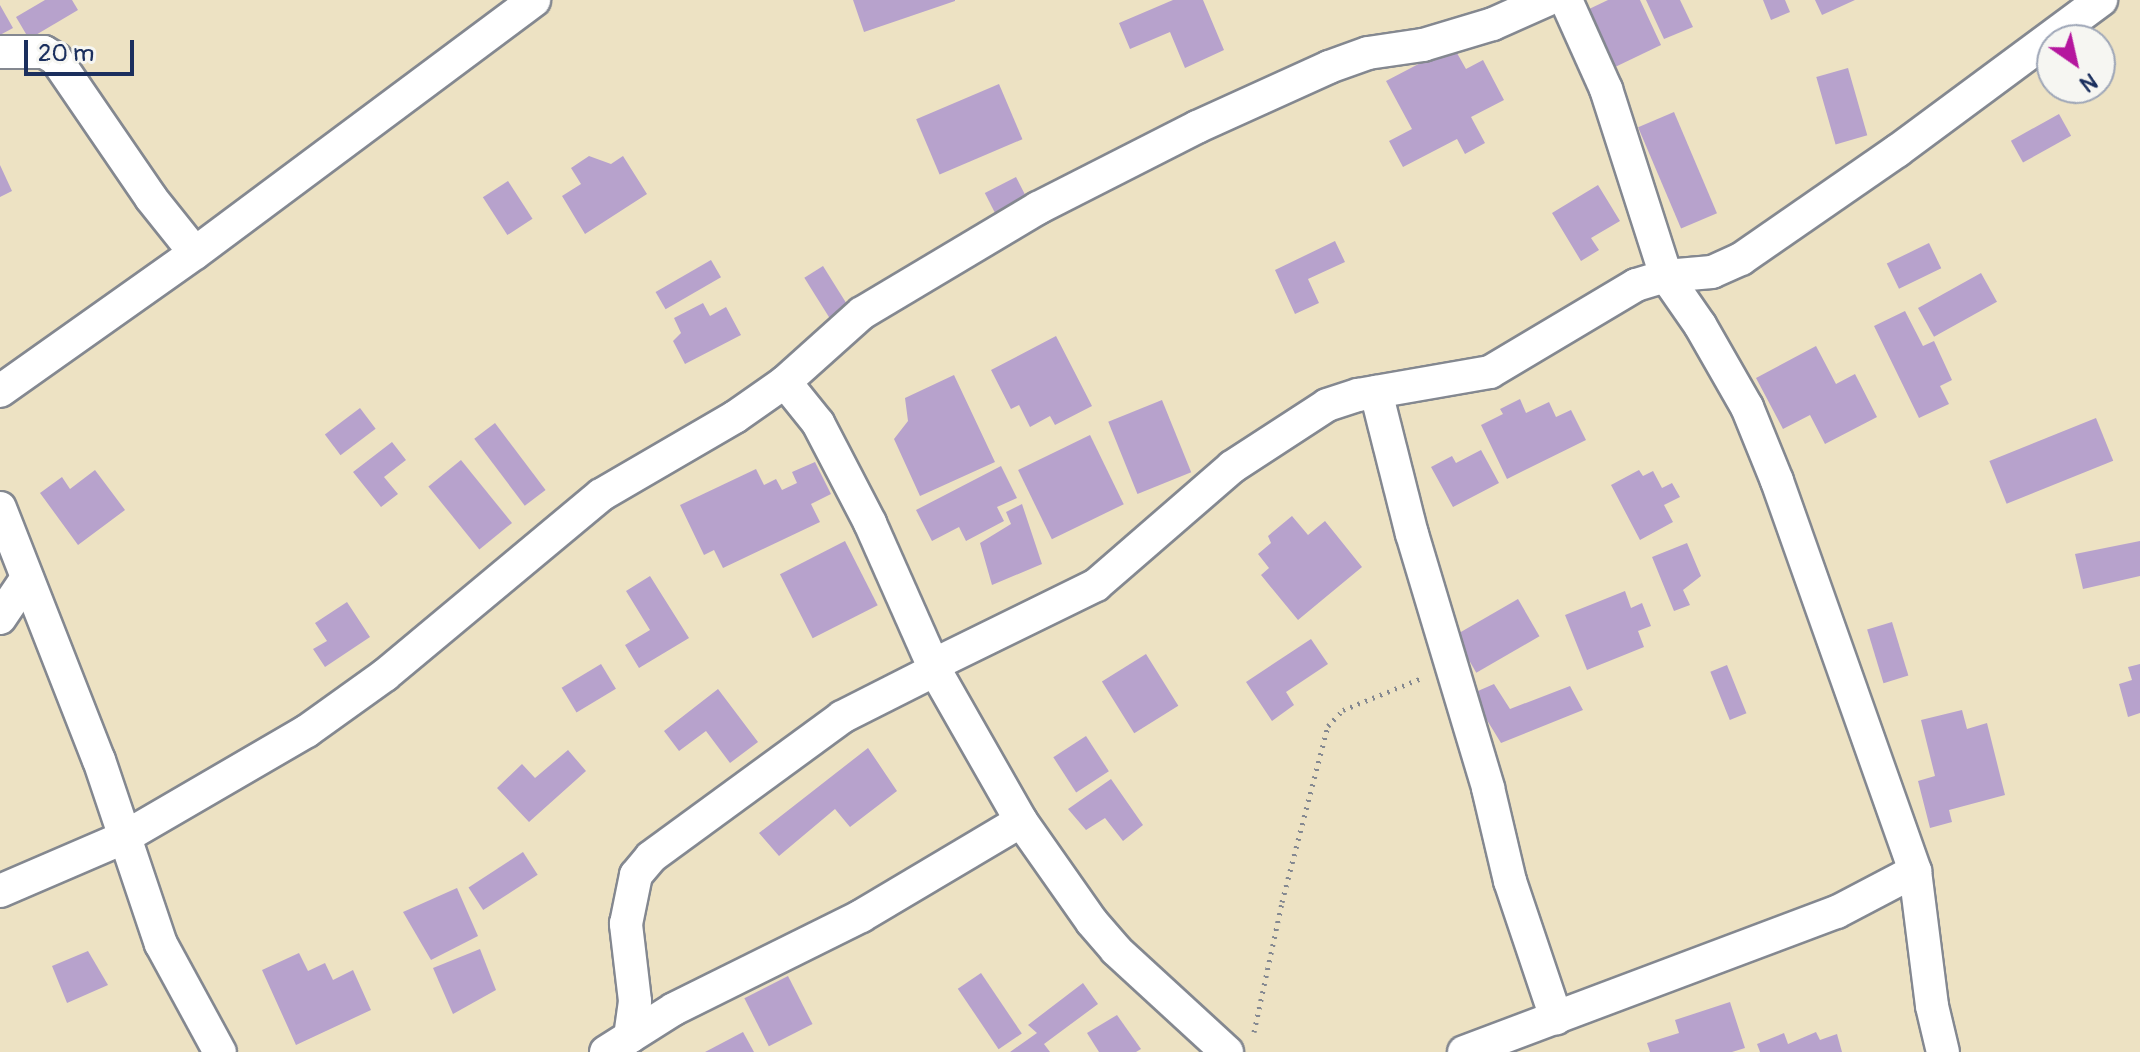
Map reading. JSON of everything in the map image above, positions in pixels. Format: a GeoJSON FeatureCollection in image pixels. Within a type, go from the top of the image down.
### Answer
{"type":"FeatureCollection","features":[{"type":"Feature","properties":{"kind":"street"},"geometry":{"type":"LineString","coordinates":[[0,391],[195,253],[534,0]]}},
{"type":"Feature","properties":{"kind":"street"},"geometry":{"type":"LineString","coordinates":[[0,891],[123,838],[307,731],[385,675],[601,495],[735,417],[785,382],[862,313],[1038,208],[1197,127],[1329,67],[1368,53],[1423,45],[1493,24],[1547,0]]}},
{"type":"Feature","properties":{"kind":"street"},"geometry":{"type":"LineString","coordinates":[[1566,0],[1606,89],[1666,276],[1700,325],[1747,407],[1777,481],[1915,871],[1932,1006],[1943,1052]]}},
{"type":"Feature","properties":{"kind":"street"},"geometry":{"type":"LineString","coordinates":[[618,1044],[635,1001],[626,924],[636,875],[651,857],[842,717],[1096,585],[1232,467],[1327,405],[1376,392],[1490,372],[1636,285],[1666,276],[1712,272],[1741,259],[1897,151],[2101,0]]}},
{"type":"Feature","properties":{"kind":"street"},"geometry":{"type":"LineString","coordinates":[[0,52],[44,52],[56,59],[151,198],[195,253]]}},
{"type":"Feature","properties":{"kind":"street"},"geometry":{"type":"LineString","coordinates":[[785,382],[818,423],[870,523],[934,668],[1021,821],[1108,941],[1240,1046]]}},
{"type":"Feature","properties":{"kind":"street"},"geometry":{"type":"LineString","coordinates":[[1376,392],[1451,667],[1488,788],[1510,881],[1556,1018]]}},
{"type":"Feature","properties":{"kind":"street"},"geometry":{"type":"LineString","coordinates":[[0,508],[99,760],[161,944],[220,1052]]}},
{"type":"Feature","properties":{"kind":"street"},"geometry":{"type":"LineString","coordinates":[[0,618],[27,578]]}},
{"type":"Feature","properties":{"kind":"street"},"geometry":{"type":"LineString","coordinates":[[618,1044],[687,1002],[861,916],[1021,821]]}},
{"type":"Feature","properties":{"kind":"street"},"geometry":{"type":"LineString","coordinates":[[1464,1052],[1837,912],[1915,871]]}},
{"type":"Feature","properties":{"kind":"street"},"geometry":{"type":"LineString","coordinates":[[0,879],[35,876]]}},
{"type":"Feature","properties":{"kind":"path"},"geometry":{"type":"LineString","coordinates":[[1240,1046],[1328,726],[1334,717],[1364,699],[1451,667]]}},
{"type":"Feature","properties":{"kind":"building"},"geometry":{"type":"Polygon","coordinates":[[[45,0],[72,0],[78,10],[29,39],[16,17],[45,0]]]}},
{"type":"Feature","properties":{"kind":"building"},"geometry":{"type":"Polygon","coordinates":[[[853,0],[955,0],[955,1],[864,32],[853,0]]]}},
{"type":"Feature","properties":{"kind":"building"},"geometry":{"type":"Polygon","coordinates":[[[1173,0],[1203,0],[1224,50],[1185,68],[1170,32],[1130,49],[1119,23],[1173,0]]]}},
{"type":"Feature","properties":{"kind":"building"},"geometry":{"type":"Polygon","coordinates":[[[1608,0],[1640,0],[1661,45],[1613,68],[1587,10],[1608,0]]]}},
{"type":"Feature","properties":{"kind":"building"},"geometry":{"type":"Polygon","coordinates":[[[1646,0],[1680,0],[1693,27],[1664,39],[1646,0]]]}},
{"type":"Feature","properties":{"kind":"building"},"geometry":{"type":"Polygon","coordinates":[[[1763,0],[1785,0],[1790,12],[1771,20],[1763,0]]]}},
{"type":"Feature","properties":{"kind":"building"},"geometry":{"type":"Polygon","coordinates":[[[1815,0],[1855,0],[1822,15],[1815,0]]]}},
{"type":"Feature","properties":{"kind":"building"},"geometry":{"type":"Polygon","coordinates":[[[0,5],[13,28],[0,35],[0,5]]]}},
{"type":"Feature","properties":{"kind":"building"},"geometry":{"type":"Polygon","coordinates":[[[1453,46],[1466,69],[1483,60],[1504,100],[1471,117],[1485,143],[1465,154],[1457,139],[1403,167],[1389,141],[1412,129],[1386,81],[1453,46]]]}},
{"type":"Feature","properties":{"kind":"building"},"geometry":{"type":"Polygon","coordinates":[[[1848,68],[1867,135],[1836,144],[1816,77],[1848,68]]]}},
{"type":"Feature","properties":{"kind":"building"},"geometry":{"type":"Polygon","coordinates":[[[999,84],[1022,139],[940,174],[916,119],[999,84]]]}},
{"type":"Feature","properties":{"kind":"building"},"geometry":{"type":"Polygon","coordinates":[[[1674,112],[1717,213],[1681,228],[1638,127],[1674,112]]]}},
{"type":"Feature","properties":{"kind":"building"},"geometry":{"type":"Polygon","coordinates":[[[2059,114],[2071,136],[2023,163],[2011,141],[2059,114]]]}},
{"type":"Feature","properties":{"kind":"building"},"geometry":{"type":"Polygon","coordinates":[[[589,156],[611,164],[623,156],[647,194],[585,234],[562,196],[581,184],[571,168],[589,156]]]}},
{"type":"Feature","properties":{"kind":"building"},"geometry":{"type":"Polygon","coordinates":[[[0,165],[12,191],[0,197],[0,165]]]}},
{"type":"Feature","properties":{"kind":"building"},"geometry":{"type":"Polygon","coordinates":[[[1016,177],[1029,203],[998,219],[985,193],[1016,177]]]}},
{"type":"Feature","properties":{"kind":"building"},"geometry":{"type":"Polygon","coordinates":[[[508,181],[533,219],[507,235],[483,197],[508,181]]]}},
{"type":"Feature","properties":{"kind":"building"},"geometry":{"type":"Polygon","coordinates":[[[1598,185],[1620,221],[1591,238],[1599,250],[1581,261],[1552,213],[1598,185]]]}},
{"type":"Feature","properties":{"kind":"building"},"geometry":{"type":"Polygon","coordinates":[[[1335,241],[1345,262],[1308,279],[1319,303],[1295,314],[1275,270],[1335,241]]]}},
{"type":"Feature","properties":{"kind":"building"},"geometry":{"type":"Polygon","coordinates":[[[1929,243],[1941,268],[1899,289],[1887,264],[1929,243]]]}},
{"type":"Feature","properties":{"kind":"building"},"geometry":{"type":"Polygon","coordinates":[[[711,260],[721,277],[666,309],[656,292],[711,260]]]}},
{"type":"Feature","properties":{"kind":"building"},"geometry":{"type":"Polygon","coordinates":[[[823,266],[848,306],[829,318],[804,278],[823,266]]]}},
{"type":"Feature","properties":{"kind":"building"},"geometry":{"type":"Polygon","coordinates":[[[1981,273],[1997,302],[1934,337],[1918,308],[1981,273]]]}},
{"type":"Feature","properties":{"kind":"building"},"geometry":{"type":"Polygon","coordinates":[[[703,303],[710,316],[726,307],[741,335],[685,364],[673,341],[681,333],[674,318],[703,303]]]}},
{"type":"Feature","properties":{"kind":"building"},"geometry":{"type":"Polygon","coordinates":[[[1905,311],[1923,346],[1934,341],[1952,380],[1940,386],[1949,404],[1919,418],[1874,326],[1905,311]]]}},
{"type":"Feature","properties":{"kind":"building"},"geometry":{"type":"Polygon","coordinates":[[[1056,336],[1092,406],[1055,425],[1050,416],[1030,427],[1019,405],[1011,409],[991,370],[1056,336]]]}},
{"type":"Feature","properties":{"kind":"building"},"geometry":{"type":"Polygon","coordinates":[[[1816,346],[1836,384],[1855,374],[1877,417],[1825,444],[1810,415],[1783,429],[1756,378],[1816,346]]]}},
{"type":"Feature","properties":{"kind":"building"},"geometry":{"type":"Polygon","coordinates":[[[954,375],[995,462],[920,496],[894,439],[908,421],[905,398],[954,375]]]}},
{"type":"Feature","properties":{"kind":"building"},"geometry":{"type":"Polygon","coordinates":[[[1520,399],[1526,413],[1549,402],[1556,417],[1571,410],[1586,440],[1507,479],[1481,425],[1503,414],[1500,409],[1520,399]]]}},
{"type":"Feature","properties":{"kind":"building"},"geometry":{"type":"Polygon","coordinates":[[[1162,400],[1191,472],[1137,494],[1108,422],[1162,400]]]}},
{"type":"Feature","properties":{"kind":"building"},"geometry":{"type":"Polygon","coordinates":[[[360,408],[376,429],[341,455],[325,434],[360,408]]]}},
{"type":"Feature","properties":{"kind":"building"},"geometry":{"type":"Polygon","coordinates":[[[2096,418],[2113,461],[2007,504],[1989,461],[2096,418]]]}},
{"type":"Feature","properties":{"kind":"building"},"geometry":{"type":"Polygon","coordinates":[[[495,423],[546,490],[525,506],[474,439],[495,423]]]}},
{"type":"Feature","properties":{"kind":"building"},"geometry":{"type":"Polygon","coordinates":[[[1090,435],[1124,504],[1052,539],[1018,470],[1090,435]]]}},
{"type":"Feature","properties":{"kind":"building"},"geometry":{"type":"Polygon","coordinates":[[[392,442],[406,460],[384,477],[398,494],[381,507],[353,472],[392,442]]]}},
{"type":"Feature","properties":{"kind":"building"},"geometry":{"type":"Polygon","coordinates":[[[1481,450],[1499,483],[1453,507],[1431,467],[1452,456],[1456,463],[1481,450]]]}},
{"type":"Feature","properties":{"kind":"building"},"geometry":{"type":"Polygon","coordinates":[[[461,460],[512,523],[479,549],[428,486],[461,460]]]}},
{"type":"Feature","properties":{"kind":"building"},"geometry":{"type":"Polygon","coordinates":[[[815,462],[831,494],[811,504],[820,522],[723,568],[714,550],[704,555],[680,505],[756,469],[764,485],[776,479],[782,490],[797,483],[792,472],[815,462]]]}},
{"type":"Feature","properties":{"kind":"building"},"geometry":{"type":"Polygon","coordinates":[[[1001,466],[1017,498],[997,507],[1004,521],[966,541],[959,527],[932,541],[916,510],[1001,466]]]}},
{"type":"Feature","properties":{"kind":"building"},"geometry":{"type":"Polygon","coordinates":[[[95,470],[125,510],[78,545],[40,493],[62,477],[70,489],[95,470]]]}},
{"type":"Feature","properties":{"kind":"building"},"geometry":{"type":"Polygon","coordinates":[[[1639,470],[1643,476],[1653,471],[1662,488],[1672,483],[1680,497],[1664,505],[1673,522],[1640,540],[1611,485],[1639,470]]]}},
{"type":"Feature","properties":{"kind":"building"},"geometry":{"type":"Polygon","coordinates":[[[1022,504],[1042,564],[992,585],[980,543],[1011,524],[1006,512],[1022,504]]]}},
{"type":"Feature","properties":{"kind":"building"},"geometry":{"type":"Polygon","coordinates":[[[1292,516],[1308,535],[1325,521],[1362,567],[1298,620],[1261,575],[1269,568],[1258,554],[1271,543],[1268,536],[1292,516]]]}},
{"type":"Feature","properties":{"kind":"building"},"geometry":{"type":"Polygon","coordinates":[[[845,541],[878,605],[813,638],[780,574],[845,541]]]}},
{"type":"Feature","properties":{"kind":"building"},"geometry":{"type":"Polygon","coordinates":[[[2140,541],[2140,576],[2083,589],[2075,554],[2140,541]]]}},
{"type":"Feature","properties":{"kind":"building"},"geometry":{"type":"Polygon","coordinates":[[[1687,543],[1701,576],[1683,590],[1690,605],[1674,611],[1652,557],[1687,543]]]}},
{"type":"Feature","properties":{"kind":"building"},"geometry":{"type":"Polygon","coordinates":[[[650,576],[689,638],[639,668],[625,645],[650,630],[626,591],[650,576]]]}},
{"type":"Feature","properties":{"kind":"building"},"geometry":{"type":"Polygon","coordinates":[[[1625,591],[1631,608],[1642,603],[1651,626],[1638,631],[1644,647],[1587,670],[1565,615],[1625,591]]]}},
{"type":"Feature","properties":{"kind":"building"},"geometry":{"type":"Polygon","coordinates":[[[1518,599],[1540,636],[1476,673],[1455,636],[1518,599]]]}},
{"type":"Feature","properties":{"kind":"building"},"geometry":{"type":"Polygon","coordinates":[[[347,602],[370,637],[325,667],[313,649],[327,641],[315,623],[347,602]]]}},
{"type":"Feature","properties":{"kind":"building"},"geometry":{"type":"Polygon","coordinates":[[[1892,622],[1908,676],[1884,683],[1867,630],[1892,622]]]}},
{"type":"Feature","properties":{"kind":"building"},"geometry":{"type":"Polygon","coordinates":[[[1311,639],[1328,664],[1286,692],[1294,705],[1272,721],[1246,682],[1311,639]]]}},
{"type":"Feature","properties":{"kind":"building"},"geometry":{"type":"Polygon","coordinates":[[[1146,654],[1178,706],[1134,733],[1102,682],[1146,654]]]}},
{"type":"Feature","properties":{"kind":"building"},"geometry":{"type":"Polygon","coordinates":[[[601,664],[616,689],[577,713],[562,688],[601,664]]]}},
{"type":"Feature","properties":{"kind":"building"},"geometry":{"type":"Polygon","coordinates":[[[2140,664],[2140,713],[2128,717],[2119,684],[2132,680],[2128,667],[2140,664]]]}},
{"type":"Feature","properties":{"kind":"building"},"geometry":{"type":"Polygon","coordinates":[[[1727,665],[1746,713],[1730,720],[1710,672],[1727,665]]]}},
{"type":"Feature","properties":{"kind":"building"},"geometry":{"type":"Polygon","coordinates":[[[1494,684],[1510,709],[1570,686],[1583,710],[1501,743],[1471,694],[1494,684]]]}},
{"type":"Feature","properties":{"kind":"building"},"geometry":{"type":"Polygon","coordinates":[[[718,689],[758,742],[730,763],[706,731],[679,751],[664,731],[718,689]]]}},
{"type":"Feature","properties":{"kind":"building"},"geometry":{"type":"Polygon","coordinates":[[[1962,710],[1967,729],[1987,723],[2005,795],[1949,810],[1952,822],[1930,828],[1918,781],[1935,776],[1921,720],[1962,710]]]}},
{"type":"Feature","properties":{"kind":"building"},"geometry":{"type":"Polygon","coordinates":[[[1086,736],[1109,771],[1076,792],[1053,757],[1086,736]]]}},
{"type":"Feature","properties":{"kind":"building"},"geometry":{"type":"Polygon","coordinates":[[[868,748],[897,791],[850,827],[835,809],[779,856],[759,833],[868,748]]]}},
{"type":"Feature","properties":{"kind":"building"},"geometry":{"type":"Polygon","coordinates":[[[568,750],[586,771],[529,822],[497,788],[522,764],[535,778],[568,750]]]}},
{"type":"Feature","properties":{"kind":"building"},"geometry":{"type":"Polygon","coordinates":[[[1111,779],[1143,825],[1123,841],[1105,818],[1086,830],[1068,809],[1111,779]]]}},
{"type":"Feature","properties":{"kind":"building"},"geometry":{"type":"Polygon","coordinates":[[[523,852],[538,875],[483,910],[468,887],[523,852]]]}},
{"type":"Feature","properties":{"kind":"building"},"geometry":{"type":"Polygon","coordinates":[[[457,888],[478,936],[431,960],[403,912],[457,888]]]}},
{"type":"Feature","properties":{"kind":"building"},"geometry":{"type":"Polygon","coordinates":[[[480,949],[496,990],[453,1014],[433,968],[480,949]]]}},
{"type":"Feature","properties":{"kind":"building"},"geometry":{"type":"Polygon","coordinates":[[[88,951],[108,985],[67,1003],[52,966],[88,951]]]}},
{"type":"Feature","properties":{"kind":"building"},"geometry":{"type":"Polygon","coordinates":[[[299,953],[308,971],[325,963],[333,980],[353,970],[371,1010],[296,1045],[262,970],[299,953]]]}},
{"type":"Feature","properties":{"kind":"building"},"geometry":{"type":"Polygon","coordinates":[[[981,973],[1022,1034],[999,1049],[958,989],[981,973]]]}},
{"type":"Feature","properties":{"kind":"building"},"geometry":{"type":"Polygon","coordinates":[[[788,976],[813,1024],[769,1046],[744,998],[788,976]]]}},
{"type":"Feature","properties":{"kind":"building"},"geometry":{"type":"Polygon","coordinates":[[[1083,983],[1098,1004],[1044,1044],[1050,1052],[1010,1052],[1037,1033],[1028,1025],[1083,983]]]}},
{"type":"Feature","properties":{"kind":"building"},"geometry":{"type":"Polygon","coordinates":[[[1730,1002],[1745,1048],[1732,1052],[1650,1052],[1647,1043],[1679,1033],[1675,1020],[1730,1002]]]}},
{"type":"Feature","properties":{"kind":"building"},"geometry":{"type":"Polygon","coordinates":[[[1117,1015],[1141,1049],[1136,1052],[1099,1052],[1087,1033],[1117,1015]]]}},
{"type":"Feature","properties":{"kind":"building"},"geometry":{"type":"Polygon","coordinates":[[[743,1032],[754,1052],[705,1052],[743,1032]]]}},
{"type":"Feature","properties":{"kind":"building"},"geometry":{"type":"Polygon","coordinates":[[[1816,1032],[1820,1040],[1837,1034],[1842,1052],[1760,1052],[1757,1044],[1784,1033],[1788,1044],[1816,1032]]]}}]}
